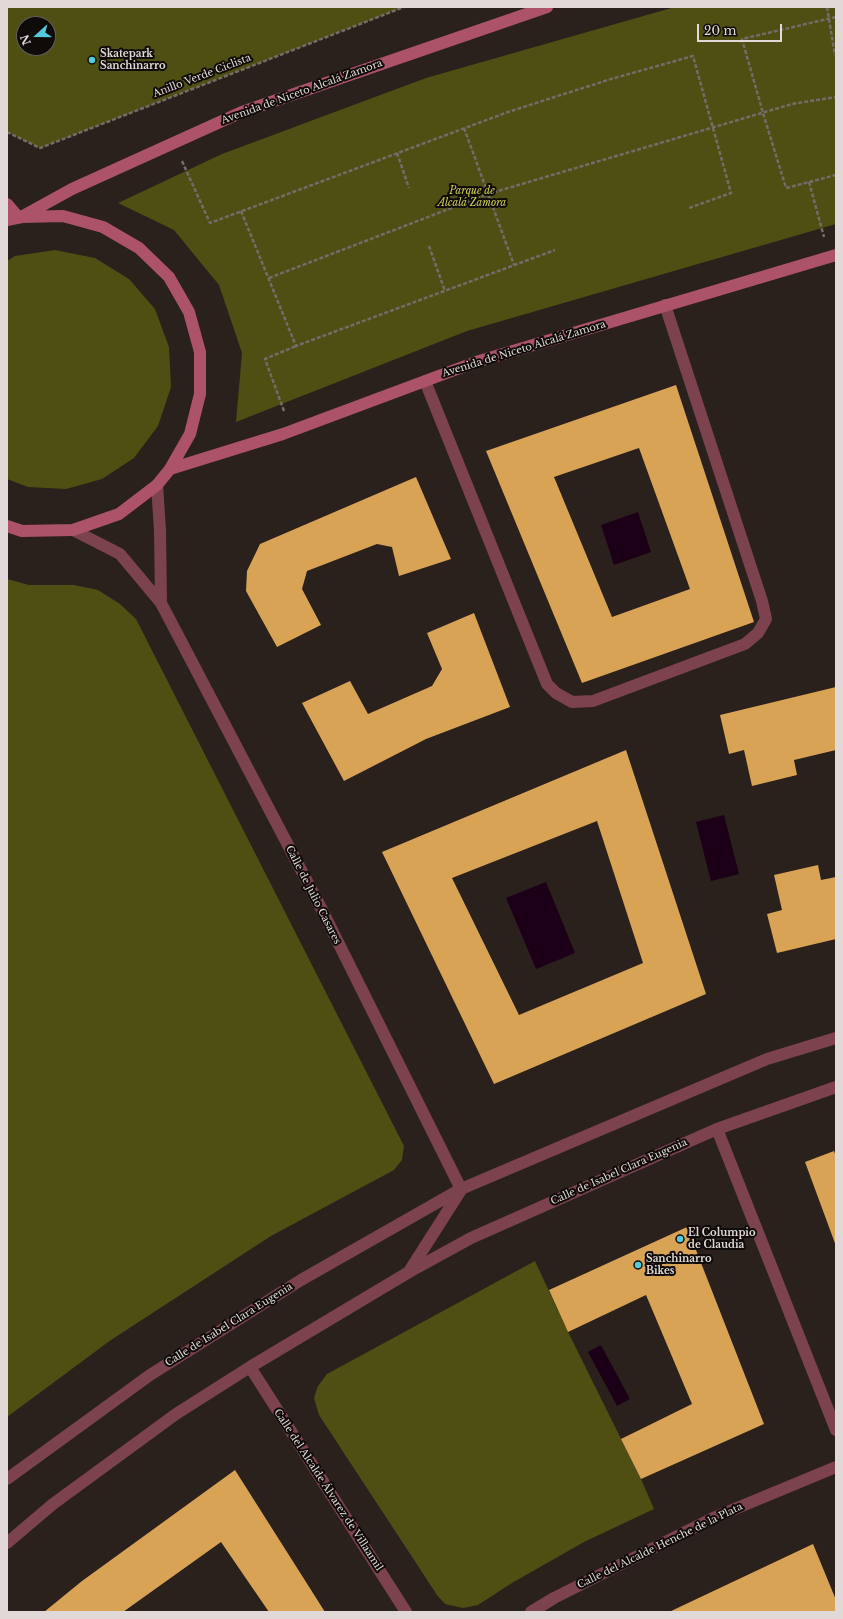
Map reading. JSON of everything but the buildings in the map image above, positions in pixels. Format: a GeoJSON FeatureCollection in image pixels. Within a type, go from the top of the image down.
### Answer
{"type":"FeatureCollection","features":[{"type":"Feature","properties":{"kind":"street","name":"Avenida de Niceto Alcalá Zamora"},"geometry":{"type":"LineString","coordinates":[[16,218],[72,189],[242,112],[547,7]]}},
{"type":"Feature","properties":{"kind":"street"},"geometry":{"type":"LineString","coordinates":[[7,204],[16,218],[63,216],[104,227],[139,248],[169,277],[190,312],[200,352],[200,394],[190,434],[170,469],[157,485],[119,514],[73,530],[22,531],[7,526]]}},
{"type":"Feature","properties":{"kind":"street","name":"Avenida de Niceto Alcalá Zamora"},"geometry":{"type":"LineString","coordinates":[[170,469],[291,431],[476,362],[833,256]]}},
{"type":"Feature","properties":{"kind":"street"},"geometry":{"type":"LineString","coordinates":[[425,381],[547,684],[556,693],[572,702],[593,701],[745,644],[758,633],[766,619],[760,594],[665,306]]}},
{"type":"Feature","properties":{"kind":"street","name":"Calle de Julio Casares"},"geometry":{"type":"LineString","coordinates":[[157,485],[160,530],[161,603]]}},
{"type":"Feature","properties":{"kind":"street","name":"Calle de Julio Casares"},"geometry":{"type":"LineString","coordinates":[[73,530],[120,554],[161,603],[321,908],[461,1189]]}},
{"type":"Feature","properties":{"kind":"street","name":"Calle de Isabel Clara Eugenia"},"geometry":{"type":"LineString","coordinates":[[7,1480],[150,1374],[302,1280],[461,1189],[767,1059],[836,1038]]}},
{"type":"Feature","properties":{"kind":"street","name":"Calle de Isabel Clara Eugenia"},"geometry":{"type":"LineString","coordinates":[[7,1543],[53,1504],[176,1414],[250,1367],[409,1272],[471,1238],[717,1129],[836,1088]]}},
{"type":"Feature","properties":{"kind":"street"},"geometry":{"type":"LineString","coordinates":[[717,1129],[836,1430]]}},
{"type":"Feature","properties":{"kind":"street","name":"Calle de Isabel Clara Eugenia"},"geometry":{"type":"LineString","coordinates":[[409,1272],[461,1189]]}},
{"type":"Feature","properties":{"kind":"street","name":"Calle del Alcalde Álvarez de Villaamil"},"geometry":{"type":"LineString","coordinates":[[250,1367],[406,1612]]}},
{"type":"Feature","properties":{"kind":"street","name":"Calle del Alcalde Henche de la Plata"},"geometry":{"type":"LineString","coordinates":[[531,1612],[554,1598],[713,1518],[836,1467]]}},
{"type":"Feature","properties":{"kind":"path","name":"Anillo Verde Ciclista"},"geometry":{"type":"LineString","coordinates":[[7,132],[40,148],[404,7]]}},
{"type":"Feature","properties":{"kind":"path"},"geometry":{"type":"LineString","coordinates":[[828,7],[835,55]]}},
{"type":"Feature","properties":{"kind":"path"},"geometry":{"type":"LineString","coordinates":[[836,17],[742,39],[786,188],[836,175]]}},
{"type":"Feature","properties":{"kind":"path"},"geometry":{"type":"LineString","coordinates":[[175,142],[210,223],[508,112],[611,79],[693,56],[731,193],[688,208]]}},
{"type":"Feature","properties":{"kind":"path"},"geometry":{"type":"LineString","coordinates":[[269,278],[488,194],[792,104],[836,97]]}},
{"type":"Feature","properties":{"kind":"path"},"geometry":{"type":"LineString","coordinates":[[464,128],[514,265]]}},
{"type":"Feature","properties":{"kind":"path"},"geometry":{"type":"LineString","coordinates":[[397,153],[409,188]]}},
{"type":"Feature","properties":{"kind":"path"},"geometry":{"type":"LineString","coordinates":[[809,182],[833,256]]}},
{"type":"Feature","properties":{"kind":"path"},"geometry":{"type":"LineString","coordinates":[[241,211],[296,346]]}},
{"type":"Feature","properties":{"kind":"path"},"geometry":{"type":"LineString","coordinates":[[429,246],[445,291]]}},
{"type":"Feature","properties":{"kind":"path"},"geometry":{"type":"LineString","coordinates":[[291,431],[265,359],[296,346],[555,250]]}},
{"type":"Feature","properties":{"kind":"green space"},"geometry":{"type":"Polygon","coordinates":[[[7,7],[404,7],[40,148],[7,132],[7,7]]]}},
{"type":"Feature","properties":{"kind":"green space","name":"Parque de Alcalá Zamora"},"geometry":{"type":"Polygon","coordinates":[[[675,7],[836,7],[836,224],[467,331],[236,422],[242,353],[219,285],[174,230],[118,203],[222,154],[426,78],[675,7]]]}},
{"type":"Feature","properties":{"kind":"green space"},"geometry":{"type":"Polygon","coordinates":[[[55,250],[95,258],[129,279],[155,309],[169,347],[171,387],[158,426],[134,458],[102,479],[66,489],[28,487],[7,479],[7,261],[15,256],[55,250]]]}},
{"type":"Feature","properties":{"kind":"green space"},"geometry":{"type":"Polygon","coordinates":[[[7,579],[29,585],[74,585],[98,590],[120,604],[136,619],[404,1146],[402,1160],[394,1170],[271,1236],[111,1340],[7,1417],[7,579]]]}},
{"type":"Feature","properties":{"kind":"green space"},"geometry":{"type":"Polygon","coordinates":[[[535,1261],[568,1332],[641,1479],[654,1509],[584,1542],[512,1583],[478,1605],[463,1608],[445,1604],[437,1595],[319,1415],[314,1398],[318,1386],[327,1374],[535,1261]]]}},
{"type":"Feature","properties":{"kind":"shaded area"},"geometry":{"type":"Polygon","coordinates":[[[638,512],[651,552],[614,565],[601,525],[638,512]]]}},
{"type":"Feature","properties":{"kind":"shaded area"},"geometry":{"type":"Polygon","coordinates":[[[724,815],[739,874],[711,881],[696,822],[724,815]]]}},
{"type":"Feature","properties":{"kind":"shaded area"},"geometry":{"type":"Polygon","coordinates":[[[546,882],[575,953],[536,969],[506,898],[546,882]]]}},
{"type":"Feature","properties":{"kind":"shaded area"},"geometry":{"type":"Polygon","coordinates":[[[601,1345],[630,1399],[617,1406],[588,1352],[601,1345]]]}},
{"type":"Feature","properties":{"kind":"place","name":"Skatepark Sanchinarro"},"geometry":{"type":"Point","coordinates":[92,60]}},
{"type":"Feature","properties":{"kind":"place","name":"El Columpio de Claudia"},"geometry":{"type":"Point","coordinates":[680,1239]}},
{"type":"Feature","properties":{"kind":"place","name":"Sanchinarro Bikes"},"geometry":{"type":"Point","coordinates":[638,1265]}}]}
